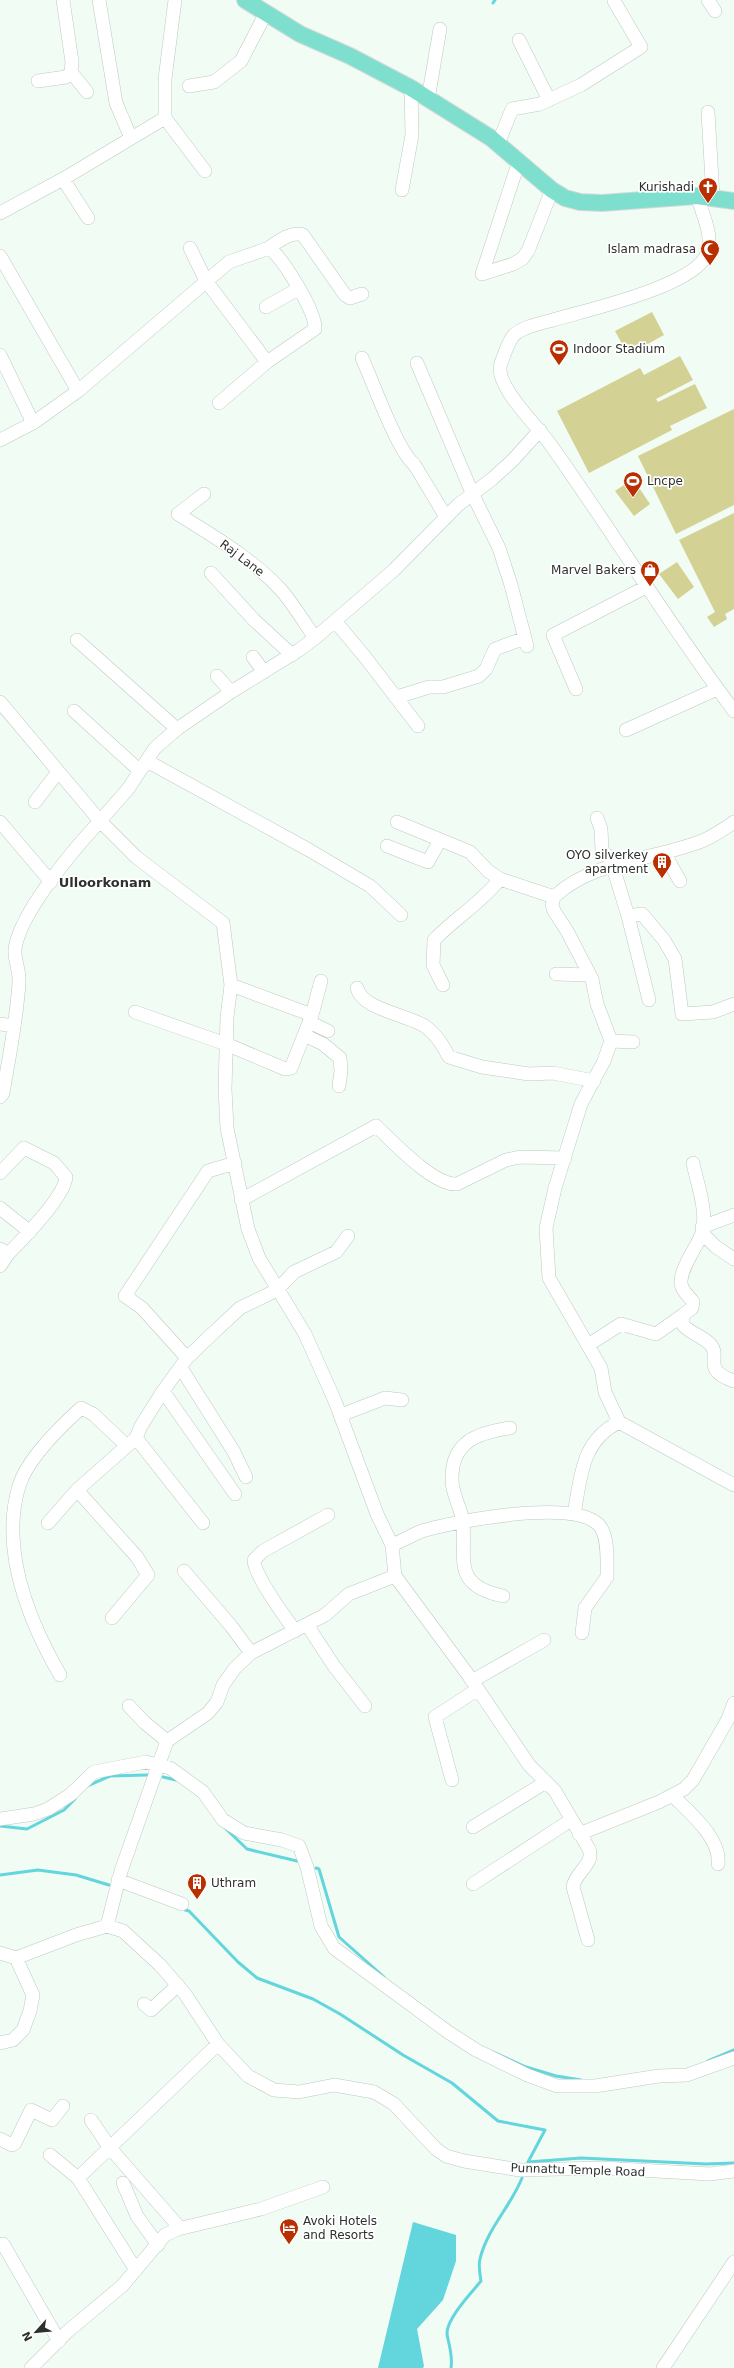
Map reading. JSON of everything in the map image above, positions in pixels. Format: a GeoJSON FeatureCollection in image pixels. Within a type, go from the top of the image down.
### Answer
{"type":"FeatureCollection","features":[{"type":"Feature","properties":{"kind":"main road"},"geometry":{"type":"LineString","coordinates":[[257,6],[300,34],[350,56],[411,88],[498,144],[552,190],[565,198],[580,202],[602,203],[697,196],[734,201]]}},
{"type":"Feature","properties":{"kind":"street"},"geometry":{"type":"LineString","coordinates":[[38,82],[66,77],[71,72],[72,62],[63,0]]}},
{"type":"Feature","properties":{"kind":"street"},"geometry":{"type":"LineString","coordinates":[[99,0],[116,103],[131,138]]}},
{"type":"Feature","properties":{"kind":"street"},"geometry":{"type":"LineString","coordinates":[[174,0],[165,79],[165,118],[205,171]]}},
{"type":"Feature","properties":{"kind":"street"},"geometry":{"type":"LineString","coordinates":[[708,0],[715,12]]}},
{"type":"Feature","properties":{"kind":"street"},"geometry":{"type":"LineString","coordinates":[[498,144],[512,109],[540,104],[581,86],[641,47],[612,2]]}},
{"type":"Feature","properties":{"kind":"street"},"geometry":{"type":"LineString","coordinates":[[189,86],[214,82],[241,61],[257,6]]}},
{"type":"Feature","properties":{"kind":"street"},"geometry":{"type":"LineString","coordinates":[[428,99],[440,29]]}},
{"type":"Feature","properties":{"kind":"street"},"geometry":{"type":"LineString","coordinates":[[519,40],[549,100]]}},
{"type":"Feature","properties":{"kind":"street"},"geometry":{"type":"LineString","coordinates":[[71,72],[87,92]]}},
{"type":"Feature","properties":{"kind":"street"},"geometry":{"type":"LineString","coordinates":[[402,190],[412,135],[411,88]]}},
{"type":"Feature","properties":{"kind":"street"},"geometry":{"type":"LineString","coordinates":[[708,112],[713,198]]}},
{"type":"Feature","properties":{"kind":"street"},"geometry":{"type":"LineString","coordinates":[[0,213],[63,179],[165,118]]}},
{"type":"Feature","properties":{"kind":"street"},"geometry":{"type":"LineString","coordinates":[[519,161],[482,274],[522,259],[528,251],[552,190]]}},
{"type":"Feature","properties":{"kind":"street"},"geometry":{"type":"LineString","coordinates":[[63,179],[88,218]]}},
{"type":"Feature","properties":{"kind":"street"},"geometry":{"type":"LineString","coordinates":[[697,196],[709,235],[706,256],[694,268],[669,283],[625,299],[534,325],[514,335],[500,364],[499,373],[506,390],[540,430],[717,689],[734,711]]}},
{"type":"Feature","properties":{"kind":"street"},"geometry":{"type":"LineString","coordinates":[[0,440],[34,423],[78,391],[229,262],[270,248],[294,234],[303,235],[345,295],[350,298],[362,294]]}},
{"type":"Feature","properties":{"kind":"street"},"geometry":{"type":"LineString","coordinates":[[190,248],[206,281],[267,362]]}},
{"type":"Feature","properties":{"kind":"street"},"geometry":{"type":"LineString","coordinates":[[220,403],[267,362],[315,329],[315,323],[309,307],[278,254],[270,248]]}},
{"type":"Feature","properties":{"kind":"street"},"geometry":{"type":"LineString","coordinates":[[0,256],[78,391]]}},
{"type":"Feature","properties":{"kind":"street"},"geometry":{"type":"LineString","coordinates":[[266,306],[298,289]]}},
{"type":"Feature","properties":{"kind":"street"},"geometry":{"type":"LineString","coordinates":[[0,355],[34,423]]}},
{"type":"Feature","properties":{"kind":"street"},"geometry":{"type":"LineString","coordinates":[[362,358],[394,431],[409,460],[414,464],[446,517]]}},
{"type":"Feature","properties":{"kind":"street"},"geometry":{"type":"LineString","coordinates":[[397,697],[429,687],[443,687],[479,676],[486,669],[495,649],[526,642],[511,585],[499,548],[473,495],[417,363]]}},
{"type":"Feature","properties":{"kind":"street"},"geometry":{"type":"LineString","coordinates":[[0,1097],[2,1093],[6,1025],[20,980],[15,949],[31,911],[51,882],[128,789],[155,748],[177,729],[231,692],[292,655],[315,638],[394,570],[446,517],[513,460],[540,430]]}},
{"type":"Feature","properties":{"kind":"street","name":"Raj Lane"},"geometry":{"type":"LineString","coordinates":[[204,494],[178,514],[222,542],[263,573],[281,591],[315,638]]}},
{"type":"Feature","properties":{"kind":"street"},"geometry":{"type":"LineString","coordinates":[[211,573],[254,620],[292,655]]}},
{"type":"Feature","properties":{"kind":"street"},"geometry":{"type":"LineString","coordinates":[[576,689],[553,635],[646,586]]}},
{"type":"Feature","properties":{"kind":"street"},"geometry":{"type":"LineString","coordinates":[[335,621],[397,697],[418,726]]}},
{"type":"Feature","properties":{"kind":"street"},"geometry":{"type":"LineString","coordinates":[[77,640],[177,729]]}},
{"type":"Feature","properties":{"kind":"street"},"geometry":{"type":"LineString","coordinates":[[253,657],[264,672]]}},
{"type":"Feature","properties":{"kind":"street"},"geometry":{"type":"LineString","coordinates":[[217,676],[231,692]]}},
{"type":"Feature","properties":{"kind":"street"},"geometry":{"type":"LineString","coordinates":[[626,730],[717,689]]}},
{"type":"Feature","properties":{"kind":"street"},"geometry":{"type":"LineString","coordinates":[[0,702],[100,821],[136,857],[223,923],[231,986],[226,1044],[227,1128],[248,1229],[259,1258],[277,1290],[292,1310],[305,1334],[341,1415],[377,1514],[392,1545],[395,1576],[475,1685],[530,1765],[555,1791],[591,1855],[574,1880],[573,1887],[588,1940]]}},
{"type":"Feature","properties":{"kind":"street"},"geometry":{"type":"LineString","coordinates":[[74,711],[143,766],[309,850],[363,882],[401,915]]}},
{"type":"Feature","properties":{"kind":"street"},"geometry":{"type":"LineString","coordinates":[[35,802],[58,772]]}},
{"type":"Feature","properties":{"kind":"street"},"geometry":{"type":"LineString","coordinates":[[597,818],[601,828],[602,850],[615,866],[649,1000]]}},
{"type":"Feature","properties":{"kind":"street"},"geometry":{"type":"LineString","coordinates":[[0,822],[51,882]]}},
{"type":"Feature","properties":{"kind":"street"},"geometry":{"type":"LineString","coordinates":[[397,822],[470,852],[483,867],[500,879],[554,897]]}},
{"type":"Feature","properties":{"kind":"street"},"geometry":{"type":"LineString","coordinates":[[733,1481],[619,1422],[605,1392],[601,1368],[560,1300],[549,1278],[546,1228],[565,1158],[582,1104],[610,1049],[611,1041],[590,975],[567,931],[554,911],[552,904],[554,897],[592,872],[664,853],[704,840],[734,822]]}},
{"type":"Feature","properties":{"kind":"street"},"geometry":{"type":"LineString","coordinates":[[387,846],[428,862],[440,840]]}},
{"type":"Feature","properties":{"kind":"street"},"geometry":{"type":"LineString","coordinates":[[664,853],[680,880]]}},
{"type":"Feature","properties":{"kind":"street"},"geometry":{"type":"LineString","coordinates":[[443,985],[433,965],[434,940],[452,921],[481,901],[500,879]]}},
{"type":"Feature","properties":{"kind":"street"},"geometry":{"type":"LineString","coordinates":[[628,916],[642,914],[670,950],[675,959],[682,1014],[713,1012],[734,1004]]}},
{"type":"Feature","properties":{"kind":"street"},"geometry":{"type":"LineString","coordinates":[[556,974],[590,975]]}},
{"type":"Feature","properties":{"kind":"street"},"geometry":{"type":"LineString","coordinates":[[136,1012],[226,1044],[285,1069],[291,1068],[311,1019],[321,981]]}},
{"type":"Feature","properties":{"kind":"street"},"geometry":{"type":"LineString","coordinates":[[231,986],[311,1019],[328,1031]]}},
{"type":"Feature","properties":{"kind":"street"},"geometry":{"type":"LineString","coordinates":[[357,988],[359,994],[372,1004],[426,1026],[442,1044],[448,1057],[482,1067],[529,1074],[553,1073],[594,1081]]}},
{"type":"Feature","properties":{"kind":"street"},"geometry":{"type":"LineString","coordinates":[[304,1035],[323,1044],[340,1058],[341,1071],[339,1086]]}},
{"type":"Feature","properties":{"kind":"street"},"geometry":{"type":"LineString","coordinates":[[611,1041],[633,1042]]}},
{"type":"Feature","properties":{"kind":"street"},"geometry":{"type":"LineString","coordinates":[[241,1200],[376,1126],[421,1167],[450,1185],[457,1184],[506,1160],[520,1157],[565,1158]]}},
{"type":"Feature","properties":{"kind":"street"},"geometry":{"type":"LineString","coordinates":[[0,1173],[24,1148],[54,1163],[66,1177],[60,1191],[30,1232],[4,1252],[0,1266]]}},
{"type":"Feature","properties":{"kind":"street"},"geometry":{"type":"LineString","coordinates":[[235,1163],[208,1171],[125,1296],[142,1308],[184,1363],[234,1452],[246,1477]]}},
{"type":"Feature","properties":{"kind":"street"},"geometry":{"type":"LineString","coordinates":[[588,1345],[620,1324],[656,1334],[692,1308],[693,1302],[682,1288],[681,1282],[690,1255],[702,1230],[701,1200],[692,1163]]}},
{"type":"Feature","properties":{"kind":"street"},"geometry":{"type":"LineString","coordinates":[[0,1208],[30,1232]]}},
{"type":"Feature","properties":{"kind":"street"},"geometry":{"type":"LineString","coordinates":[[702,1230],[734,1215]]}},
{"type":"Feature","properties":{"kind":"street"},"geometry":{"type":"LineString","coordinates":[[702,1230],[716,1247],[734,1259]]}},
{"type":"Feature","properties":{"kind":"street"},"geometry":{"type":"LineString","coordinates":[[48,1523],[77,1490],[131,1442],[163,1391],[184,1363],[240,1308],[277,1290],[294,1272],[336,1252],[348,1236]]}},
{"type":"Feature","properties":{"kind":"street"},"geometry":{"type":"LineString","coordinates":[[683,1315],[683,1325],[688,1331],[711,1345],[714,1349],[712,1363],[717,1372],[734,1381]]}},
{"type":"Feature","properties":{"kind":"street"},"geometry":{"type":"LineString","coordinates":[[163,1391],[235,1494]]}},
{"type":"Feature","properties":{"kind":"street"},"geometry":{"type":"LineString","coordinates":[[341,1415],[385,1398],[402,1400]]}},
{"type":"Feature","properties":{"kind":"street"},"geometry":{"type":"LineString","coordinates":[[60,1675],[37,1630],[22,1592],[13,1554],[14,1505],[19,1485],[56,1429],[81,1408],[92,1414],[131,1442],[202,1523]]}},
{"type":"Feature","properties":{"kind":"street"},"geometry":{"type":"LineString","coordinates":[[574,1514],[582,1468],[587,1453],[594,1441],[607,1428],[619,1422]]}},
{"type":"Feature","properties":{"kind":"street"},"geometry":{"type":"LineString","coordinates":[[503,1596],[484,1592],[468,1577],[462,1558],[463,1521],[452,1481],[455,1461],[462,1446],[473,1437],[486,1432],[510,1428]]}},
{"type":"Feature","properties":{"kind":"street"},"geometry":{"type":"LineString","coordinates":[[77,1490],[137,1557],[148,1575],[112,1618]]}},
{"type":"Feature","properties":{"kind":"street"},"geometry":{"type":"LineString","coordinates":[[294,1631],[260,1577],[254,1566],[254,1560],[262,1551],[328,1514]]}},
{"type":"Feature","properties":{"kind":"street"},"geometry":{"type":"LineString","coordinates":[[392,1545],[421,1532],[488,1516],[574,1514],[591,1520],[599,1525],[604,1536],[607,1577],[585,1608],[582,1633]]}},
{"type":"Feature","properties":{"kind":"street"},"geometry":{"type":"LineString","coordinates":[[184,1571],[231,1626],[251,1653]]}},
{"type":"Feature","properties":{"kind":"street"},"geometry":{"type":"LineString","coordinates":[[0,1953],[16,1958],[76,1935],[107,1926],[118,1880],[167,1741],[208,1713],[216,1702],[223,1685],[235,1668],[251,1653],[325,1615],[349,1594],[395,1576]]}},
{"type":"Feature","properties":{"kind":"street"},"geometry":{"type":"LineString","coordinates":[[307,1625],[334,1666],[365,1706]]}},
{"type":"Feature","properties":{"kind":"street"},"geometry":{"type":"LineString","coordinates":[[452,1780],[435,1716],[475,1685],[544,1640]]}},
{"type":"Feature","properties":{"kind":"street"},"geometry":{"type":"LineString","coordinates":[[579,1834],[673,1796],[684,1789],[693,1780],[728,1719],[734,1703]]}},
{"type":"Feature","properties":{"kind":"street"},"geometry":{"type":"LineString","coordinates":[[129,1706],[144,1722],[167,1741]]}},
{"type":"Feature","properties":{"kind":"street"},"geometry":{"type":"LineString","coordinates":[[0,1820],[34,1814],[48,1809],[67,1798],[94,1772],[146,1762],[170,1768],[203,1792],[223,1820],[244,1833],[282,1840],[299,1846],[307,1867],[320,1926],[334,1948],[448,2032],[476,2050],[527,2075],[557,2086],[595,2086],[659,2076],[687,2075],[734,2058]]}},
{"type":"Feature","properties":{"kind":"street"},"geometry":{"type":"LineString","coordinates":[[473,1827],[546,1782]]}},
{"type":"Feature","properties":{"kind":"street"},"geometry":{"type":"LineString","coordinates":[[673,1796],[710,1837],[719,1856],[718,1864]]}},
{"type":"Feature","properties":{"kind":"street"},"geometry":{"type":"LineString","coordinates":[[473,1884],[571,1820]]}},
{"type":"Feature","properties":{"kind":"street"},"geometry":{"type":"LineString","coordinates":[[118,1880],[182,1904]]}},
{"type":"Feature","properties":{"kind":"street","name":"Punnattu Temple Road"},"geometry":{"type":"LineString","coordinates":[[107,1926],[123,1932],[160,1965],[178,1985],[218,2044],[248,2076],[274,2090],[299,2092],[334,2085],[374,2092],[394,2104],[436,2149],[446,2156],[464,2161],[520,2170],[601,2168],[710,2174],[734,2171]]}},
{"type":"Feature","properties":{"kind":"street"},"geometry":{"type":"LineString","coordinates":[[0,2043],[13,2040],[23,2030],[30,2011],[32,1995],[16,1958]]}},
{"type":"Feature","properties":{"kind":"street"},"geometry":{"type":"LineString","coordinates":[[144,2004],[151,2010],[178,1985]]}},
{"type":"Feature","properties":{"kind":"street"},"geometry":{"type":"LineString","coordinates":[[78,2178],[218,2044]]}},
{"type":"Feature","properties":{"kind":"street"},"geometry":{"type":"LineString","coordinates":[[0,2140],[12,2145],[15,2143],[31,2110],[52,2120],[63,2106]]}},
{"type":"Feature","properties":{"kind":"street"},"geometry":{"type":"LineString","coordinates":[[91,2120],[110,2148],[180,2228]]}},
{"type":"Feature","properties":{"kind":"street"},"geometry":{"type":"LineString","coordinates":[[50,2155],[78,2178],[136,2270]]}},
{"type":"Feature","properties":{"kind":"street"},"geometry":{"type":"LineString","coordinates":[[123,2183],[137,2216],[158,2245]]}},
{"type":"Feature","properties":{"kind":"street"},"geometry":{"type":"LineString","coordinates":[[31,2368],[136,2270],[166,2235],[180,2228],[261,2208],[322,2187]]}},
{"type":"Feature","properties":{"kind":"street"},"geometry":{"type":"LineString","coordinates":[[3,2244],[60,2341]]}},
{"type":"Feature","properties":{"kind":"street"},"geometry":{"type":"LineString","coordinates":[[663,2368],[734,2264]]}},
{"type":"Feature","properties":{"kind":"shaded area"},"geometry":{"type":"Polygon","coordinates":[[[652,312],[664,335],[628,355],[615,331],[652,312]]]}},
{"type":"Feature","properties":{"kind":"shaded area"},"geometry":{"type":"Polygon","coordinates":[[[680,356],[693,380],[656,399],[658,402],[695,384],[707,408],[670,426],[672,430],[589,473],[557,411],[640,368],[644,375],[680,356]]]}},
{"type":"Feature","properties":{"kind":"shaded area"},"geometry":{"type":"Polygon","coordinates":[[[734,409],[734,505],[676,534],[638,456],[734,409]]]}},
{"type":"Feature","properties":{"kind":"shaded area","name":"Lncpe"},"geometry":{"type":"Polygon","coordinates":[[[633,479],[650,504],[634,516],[615,491],[633,479]]]}},
{"type":"Feature","properties":{"kind":"shaded area"},"geometry":{"type":"Polygon","coordinates":[[[734,513],[734,609],[725,614],[727,619],[714,627],[707,617],[715,612],[679,540],[734,513]]]}},
{"type":"Feature","properties":{"kind":"shaded area"},"geometry":{"type":"Polygon","coordinates":[[[677,562],[694,587],[678,599],[659,574],[677,562]]]}},
{"type":"Feature","properties":{"kind":"water"},"geometry":{"type":"Polygon","coordinates":[[[413,2222],[456,2235],[456,2261],[443,2300],[417,2329],[424,2366],[423,2368],[378,2368],[413,2222]]]}},
{"type":"Feature","properties":{"kind":"waterway"},"geometry":{"type":"LineString","coordinates":[[87,1786],[110,1776],[147,1775]]}},
{"type":"Feature","properties":{"kind":"waterway"},"geometry":{"type":"LineString","coordinates":[[163,1777],[176,1780]]}},
{"type":"Feature","properties":{"kind":"waterway"},"geometry":{"type":"LineString","coordinates":[[0,1826],[27,1829],[64,1810],[75,1799]]}},
{"type":"Feature","properties":{"kind":"waterway"},"geometry":{"type":"LineString","coordinates":[[225,1828],[247,1849],[297,1861]]}},
{"type":"Feature","properties":{"kind":"waterway"},"geometry":{"type":"LineString","coordinates":[[316,1868],[319,1869],[339,1937],[384,1977]]}},
{"type":"Feature","properties":{"kind":"waterway"},"geometry":{"type":"LineString","coordinates":[[0,1875],[38,1870],[76,1875],[109,1885]]}},
{"type":"Feature","properties":{"kind":"waterway"},"geometry":{"type":"LineString","coordinates":[[182,1909],[189,1911],[238,1962],[257,1978],[313,1999],[340,2014],[403,2055],[452,2083],[498,2121],[545,2130],[528,2162],[581,2158],[706,2164],[734,2163]]}},
{"type":"Feature","properties":{"kind":"waterway"},"geometry":{"type":"LineString","coordinates":[[708,2061],[734,2050]]}},
{"type":"Feature","properties":{"kind":"waterway"},"geometry":{"type":"LineString","coordinates":[[493,2052],[526,2067],[556,2076],[581,2080]]}},
{"type":"Feature","properties":{"kind":"waterway"},"geometry":{"type":"LineString","coordinates":[[451,2368],[451,2355],[447,2334],[448,2328],[460,2306],[481,2281],[479,2264],[483,2248],[522,2178]]}},
{"type":"Feature","properties":{"kind":"place","name":"Kurishadi"},"geometry":{"type":"Point","coordinates":[708,204]}},
{"type":"Feature","properties":{"kind":"place","name":"Islam madrasa"},"geometry":{"type":"Point","coordinates":[710,266]}},
{"type":"Feature","properties":{"kind":"place","name":"Indoor Stadium"},"geometry":{"type":"Point","coordinates":[559,366]}},
{"type":"Feature","properties":{"kind":"place","name":"Lncpe"},"geometry":{"type":"Point","coordinates":[633,498]}},
{"type":"Feature","properties":{"kind":"place","name":"Marvel Bakers"},"geometry":{"type":"Point","coordinates":[650,587]}},
{"type":"Feature","properties":{"kind":"place","name":"OYO silverkey apartment"},"geometry":{"type":"Point","coordinates":[662,879]}},
{"type":"Feature","properties":{"kind":"place","name":"Uthram"},"geometry":{"type":"Point","coordinates":[197,1900]}},
{"type":"Feature","properties":{"kind":"place","name":"Avoki Hotels and Resorts"},"geometry":{"type":"Point","coordinates":[289,2245]}},
{"type":"Feature","properties":{"kind":"district","name":"Ulloorkonam"},"geometry":{"type":"Point","coordinates":[105,882]}}]}
